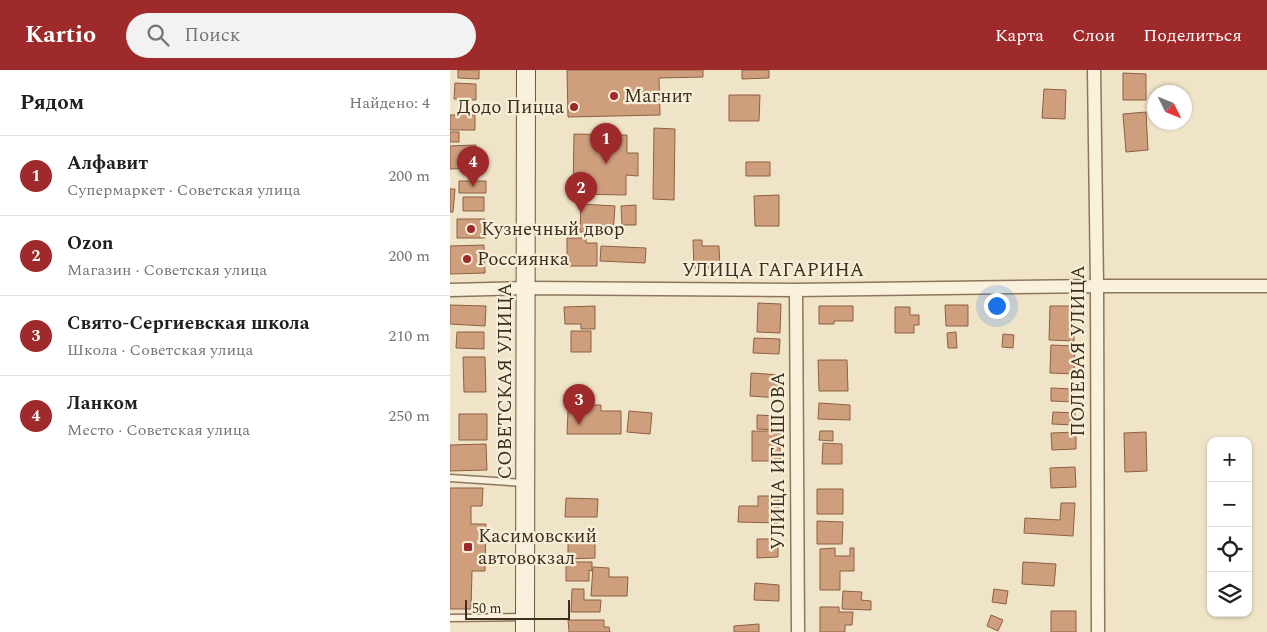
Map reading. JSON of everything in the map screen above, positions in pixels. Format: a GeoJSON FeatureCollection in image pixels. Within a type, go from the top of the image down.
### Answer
{"type":"FeatureCollection","features":[{"type":"Feature","properties":{"kind":"main road","name":"СОВЕТСКАЯ УЛИЦА"},"geometry":{"type":"LineString","coordinates":[[525,625],[526,70]]}},
{"type":"Feature","properties":{"kind":"street","name":"ПОЛЕВАЯ УЛИЦА"},"geometry":{"type":"LineString","coordinates":[[1094,70],[1098,632]]}},
{"type":"Feature","properties":{"kind":"street","name":"УЛИЦА ГАГАРИНА"},"geometry":{"type":"LineString","coordinates":[[450,290],[527,288],[796,290],[1267,286]]}},
{"type":"Feature","properties":{"kind":"street","name":"УЛИЦА ИГАШОВА"},"geometry":{"type":"LineString","coordinates":[[796,290],[798,632]]}},
{"type":"Feature","properties":{"kind":"lane"},"geometry":{"type":"LineString","coordinates":[[450,478],[526,483]]}},
{"type":"Feature","properties":{"kind":"lane"},"geometry":{"type":"LineString","coordinates":[[450,618],[525,625]]}},
{"type":"Feature","properties":{"kind":"building"},"geometry":{"type":"Polygon","coordinates":[[[458,70],[479,70],[479,79],[458,78],[458,70]]]}},
{"type":"Feature","properties":{"kind":"building","name":"Магнит"},"geometry":{"type":"Polygon","coordinates":[[[567,70],[703,70],[703,77],[659,78],[660,115],[568,117],[567,70]]]}},
{"type":"Feature","properties":{"kind":"building"},"geometry":{"type":"Polygon","coordinates":[[[742,70],[769,70],[769,78],[742,79],[742,70]]]}},
{"type":"Feature","properties":{"kind":"building"},"geometry":{"type":"Polygon","coordinates":[[[1123,73],[1146,74],[1146,100],[1123,100],[1123,73]]]}},
{"type":"Feature","properties":{"kind":"building"},"geometry":{"type":"Polygon","coordinates":[[[455,83],[476,84],[476,100],[454,99],[455,83]]]}},
{"type":"Feature","properties":{"kind":"building"},"geometry":{"type":"Polygon","coordinates":[[[1044,89],[1066,90],[1065,119],[1042,118],[1044,89]]]}},
{"type":"Feature","properties":{"kind":"building"},"geometry":{"type":"Polygon","coordinates":[[[729,95],[760,95],[759,121],[729,121],[729,95]]]}},
{"type":"Feature","properties":{"kind":"building"},"geometry":{"type":"Polygon","coordinates":[[[1146,112],[1148,150],[1126,152],[1123,114],[1146,112]]]}},
{"type":"Feature","properties":{"kind":"building"},"geometry":{"type":"Polygon","coordinates":[[[450,115],[475,115],[475,130],[450,130],[450,115]]]}},
{"type":"Feature","properties":{"kind":"building"},"geometry":{"type":"Polygon","coordinates":[[[654,128],[675,129],[674,200],[653,199],[654,128]]]}},
{"type":"Feature","properties":{"kind":"building"},"geometry":{"type":"Polygon","coordinates":[[[450,132],[459,132],[459,142],[450,142],[450,132]]]}},
{"type":"Feature","properties":{"kind":"building"},"geometry":{"type":"Polygon","coordinates":[[[574,134],[627,135],[627,153],[638,153],[638,176],[626,175],[626,195],[573,194],[574,134]]]}},
{"type":"Feature","properties":{"kind":"building"},"geometry":{"type":"Polygon","coordinates":[[[476,145],[477,168],[450,169],[450,146],[476,145]]]}},
{"type":"Feature","properties":{"kind":"building"},"geometry":{"type":"Polygon","coordinates":[[[746,162],[770,162],[770,176],[746,176],[746,162]]]}},
{"type":"Feature","properties":{"kind":"building"},"geometry":{"type":"Polygon","coordinates":[[[459,181],[486,181],[486,193],[459,193],[459,181]]]}},
{"type":"Feature","properties":{"kind":"building"},"geometry":{"type":"Polygon","coordinates":[[[450,189],[455,189],[453,212],[450,212],[450,189]]]}},
{"type":"Feature","properties":{"kind":"building"},"geometry":{"type":"Polygon","coordinates":[[[779,195],[779,226],[755,226],[754,196],[779,195]]]}},
{"type":"Feature","properties":{"kind":"building"},"geometry":{"type":"Polygon","coordinates":[[[463,197],[484,197],[484,211],[463,211],[463,197]]]}},
{"type":"Feature","properties":{"kind":"building"},"geometry":{"type":"Polygon","coordinates":[[[581,204],[615,206],[613,234],[580,232],[581,204]]]}},
{"type":"Feature","properties":{"kind":"building"},"geometry":{"type":"Polygon","coordinates":[[[636,205],[636,225],[622,225],[621,206],[636,205]]]}},
{"type":"Feature","properties":{"kind":"building","name":"Кузнечный двор"},"geometry":{"type":"Polygon","coordinates":[[[457,219],[485,219],[485,238],[457,238],[457,219]]]}},
{"type":"Feature","properties":{"kind":"building"},"geometry":{"type":"Polygon","coordinates":[[[567,238],[586,238],[586,243],[597,243],[597,266],[567,266],[567,238]]]}},
{"type":"Feature","properties":{"kind":"building"},"geometry":{"type":"Polygon","coordinates":[[[693,240],[702,240],[702,246],[719,246],[720,268],[694,268],[693,240]]]}},
{"type":"Feature","properties":{"kind":"building","name":"Россиянка"},"geometry":{"type":"Polygon","coordinates":[[[484,245],[485,273],[450,274],[450,246],[484,245]]]}},
{"type":"Feature","properties":{"kind":"building"},"geometry":{"type":"Polygon","coordinates":[[[601,246],[646,248],[645,263],[600,261],[601,246]]]}},
{"type":"Feature","properties":{"kind":"building"},"geometry":{"type":"Polygon","coordinates":[[[758,303],[781,304],[780,333],[757,332],[758,303]]]}},
{"type":"Feature","properties":{"kind":"building"},"geometry":{"type":"Polygon","coordinates":[[[450,305],[486,306],[485,326],[450,324],[450,305]]]}},
{"type":"Feature","properties":{"kind":"building"},"geometry":{"type":"Polygon","coordinates":[[[945,305],[968,305],[968,326],[946,326],[945,305]]]}},
{"type":"Feature","properties":{"kind":"building"},"geometry":{"type":"Polygon","coordinates":[[[595,306],[595,329],[581,329],[581,324],[565,324],[564,307],[595,306]]]}},
{"type":"Feature","properties":{"kind":"building"},"geometry":{"type":"Polygon","coordinates":[[[819,306],[853,306],[853,321],[834,321],[834,324],[819,324],[819,306]]]}},
{"type":"Feature","properties":{"kind":"building"},"geometry":{"type":"Polygon","coordinates":[[[1050,306],[1074,306],[1074,341],[1049,340],[1050,306]]]}},
{"type":"Feature","properties":{"kind":"building"},"geometry":{"type":"Polygon","coordinates":[[[895,307],[910,307],[910,315],[919,315],[919,325],[914,325],[914,333],[895,333],[895,307]]]}},
{"type":"Feature","properties":{"kind":"building"},"geometry":{"type":"Polygon","coordinates":[[[571,331],[591,331],[591,352],[571,352],[571,331]]]}},
{"type":"Feature","properties":{"kind":"building"},"geometry":{"type":"Polygon","coordinates":[[[457,332],[484,332],[484,349],[456,348],[457,332]]]}},
{"type":"Feature","properties":{"kind":"building"},"geometry":{"type":"Polygon","coordinates":[[[956,332],[957,348],[948,348],[947,333],[956,332]]]}},
{"type":"Feature","properties":{"kind":"building"},"geometry":{"type":"Polygon","coordinates":[[[1003,334],[1014,335],[1013,348],[1002,347],[1003,334]]]}},
{"type":"Feature","properties":{"kind":"building"},"geometry":{"type":"Polygon","coordinates":[[[754,338],[780,339],[779,354],[753,353],[754,338]]]}},
{"type":"Feature","properties":{"kind":"building"},"geometry":{"type":"Polygon","coordinates":[[[1051,345],[1075,346],[1074,374],[1050,373],[1051,345]]]}},
{"type":"Feature","properties":{"kind":"building"},"geometry":{"type":"Polygon","coordinates":[[[463,357],[485,357],[486,392],[464,392],[463,357]]]}},
{"type":"Feature","properties":{"kind":"building"},"geometry":{"type":"Polygon","coordinates":[[[818,360],[847,360],[848,391],[819,391],[818,360]]]}},
{"type":"Feature","properties":{"kind":"building"},"geometry":{"type":"Polygon","coordinates":[[[751,373],[781,375],[780,398],[750,396],[751,373]]]}},
{"type":"Feature","properties":{"kind":"building"},"geometry":{"type":"Polygon","coordinates":[[[1051,388],[1073,389],[1073,402],[1051,401],[1051,388]]]}},
{"type":"Feature","properties":{"kind":"building"},"geometry":{"type":"Polygon","coordinates":[[[819,403],[850,405],[850,420],[818,419],[819,403]]]}},
{"type":"Feature","properties":{"kind":"building"},"geometry":{"type":"Polygon","coordinates":[[[588,405],[601,405],[601,411],[621,411],[621,434],[567,434],[568,411],[588,411],[588,405]]]}},
{"type":"Feature","properties":{"kind":"building"},"geometry":{"type":"Polygon","coordinates":[[[629,411],[652,413],[650,434],[627,432],[629,411]]]}},
{"type":"Feature","properties":{"kind":"building"},"geometry":{"type":"Polygon","coordinates":[[[1053,412],[1075,413],[1074,425],[1052,424],[1053,412]]]}},
{"type":"Feature","properties":{"kind":"building"},"geometry":{"type":"Polygon","coordinates":[[[459,414],[487,414],[487,440],[459,440],[459,414]]]}},
{"type":"Feature","properties":{"kind":"building"},"geometry":{"type":"Polygon","coordinates":[[[757,415],[779,416],[779,430],[757,429],[757,415]]]}},
{"type":"Feature","properties":{"kind":"building"},"geometry":{"type":"Polygon","coordinates":[[[752,431],[780,431],[780,461],[752,461],[752,431]]]}},
{"type":"Feature","properties":{"kind":"building"},"geometry":{"type":"Polygon","coordinates":[[[820,431],[833,431],[833,441],[819,440],[820,431]]]}},
{"type":"Feature","properties":{"kind":"building"},"geometry":{"type":"Polygon","coordinates":[[[1076,432],[1076,449],[1052,450],[1051,433],[1076,432]]]}},
{"type":"Feature","properties":{"kind":"building"},"geometry":{"type":"Polygon","coordinates":[[[1146,432],[1147,471],[1125,472],[1124,433],[1146,432]]]}},
{"type":"Feature","properties":{"kind":"building"},"geometry":{"type":"Polygon","coordinates":[[[823,443],[842,444],[842,464],[822,464],[823,443]]]}},
{"type":"Feature","properties":{"kind":"building"},"geometry":{"type":"Polygon","coordinates":[[[486,444],[487,470],[450,471],[450,445],[486,444]]]}},
{"type":"Feature","properties":{"kind":"building"},"geometry":{"type":"Polygon","coordinates":[[[1075,467],[1076,487],[1051,488],[1050,468],[1075,467]]]}},
{"type":"Feature","properties":{"kind":"building","name":"Касимовский автовокзал"},"geometry":{"type":"Polygon","coordinates":[[[450,488],[483,488],[482,506],[471,506],[471,524],[486,524],[485,571],[472,571],[471,609],[450,609],[450,488]]]}},
{"type":"Feature","properties":{"kind":"building"},"geometry":{"type":"Polygon","coordinates":[[[817,489],[843,489],[843,514],[817,514],[817,489]]]}},
{"type":"Feature","properties":{"kind":"building"},"geometry":{"type":"Polygon","coordinates":[[[758,496],[779,496],[778,523],[738,522],[739,506],[758,506],[758,496]]]}},
{"type":"Feature","properties":{"kind":"building"},"geometry":{"type":"Polygon","coordinates":[[[566,498],[598,499],[597,517],[565,517],[566,498]]]}},
{"type":"Feature","properties":{"kind":"building"},"geometry":{"type":"Polygon","coordinates":[[[1061,503],[1075,503],[1073,536],[1024,533],[1025,518],[1060,520],[1061,503]]]}},
{"type":"Feature","properties":{"kind":"building"},"geometry":{"type":"Polygon","coordinates":[[[817,521],[843,522],[842,544],[817,544],[817,521]]]}},
{"type":"Feature","properties":{"kind":"building"},"geometry":{"type":"Polygon","coordinates":[[[587,536],[587,541],[595,541],[595,558],[568,559],[568,537],[587,536]]]}},
{"type":"Feature","properties":{"kind":"building"},"geometry":{"type":"Polygon","coordinates":[[[757,539],[778,539],[778,557],[757,558],[757,539]]]}},
{"type":"Feature","properties":{"kind":"building"},"geometry":{"type":"Polygon","coordinates":[[[835,548],[835,556],[850,556],[850,548],[854,548],[854,571],[840,571],[840,590],[820,590],[820,549],[835,548]]]}},
{"type":"Feature","properties":{"kind":"building"},"geometry":{"type":"Polygon","coordinates":[[[566,562],[592,562],[592,571],[589,570],[589,581],[566,581],[566,562]]]}},
{"type":"Feature","properties":{"kind":"building"},"geometry":{"type":"Polygon","coordinates":[[[1023,562],[1056,564],[1054,586],[1022,584],[1023,562]]]}},
{"type":"Feature","properties":{"kind":"building"},"geometry":{"type":"Polygon","coordinates":[[[593,567],[609,568],[609,577],[628,577],[627,596],[591,596],[593,567]]]}},
{"type":"Feature","properties":{"kind":"building"},"geometry":{"type":"Polygon","coordinates":[[[755,583],[779,585],[779,601],[754,600],[755,583]]]}},
{"type":"Feature","properties":{"kind":"building"},"geometry":{"type":"Polygon","coordinates":[[[572,589],[584,589],[584,600],[601,600],[600,612],[571,612],[572,589]]]}},
{"type":"Feature","properties":{"kind":"building"},"geometry":{"type":"Polygon","coordinates":[[[994,589],[1008,591],[1006,604],[992,602],[994,589]]]}},
{"type":"Feature","properties":{"kind":"building"},"geometry":{"type":"Polygon","coordinates":[[[843,591],[862,592],[861,600],[871,601],[871,610],[842,609],[843,591]]]}},
{"type":"Feature","properties":{"kind":"building"},"geometry":{"type":"Polygon","coordinates":[[[820,607],[839,607],[839,612],[853,612],[852,625],[845,625],[845,632],[820,632],[820,607]]]}},
{"type":"Feature","properties":{"kind":"building"},"geometry":{"type":"Polygon","coordinates":[[[1051,611],[1076,611],[1076,632],[1051,632],[1051,611]]]}},
{"type":"Feature","properties":{"kind":"building"},"geometry":{"type":"Polygon","coordinates":[[[991,615],[1003,620],[998,631],[987,626],[991,615]]]}},
{"type":"Feature","properties":{"kind":"building"},"geometry":{"type":"Polygon","coordinates":[[[568,620],[604,620],[604,627],[609,627],[610,632],[569,632],[568,620]]]}},
{"type":"Feature","properties":{"kind":"building"},"geometry":{"type":"Polygon","coordinates":[[[759,624],[759,632],[734,632],[734,626],[759,624]]]}},
{"type":"Feature","properties":{"kind":"place","name":"Магнит"},"geometry":{"type":"Point","coordinates":[614,96]}},
{"type":"Feature","properties":{"kind":"place","name":"Додо Пицца"},"geometry":{"type":"Point","coordinates":[574,107]}},
{"type":"Feature","properties":{"kind":"place","name":"Алфавит"},"geometry":{"type":"Point","coordinates":[606,164]}},
{"type":"Feature","properties":{"kind":"place","name":"Ланком"},"geometry":{"type":"Point","coordinates":[473,187]}},
{"type":"Feature","properties":{"kind":"place","name":"Ozon"},"geometry":{"type":"Point","coordinates":[581,213]}},
{"type":"Feature","properties":{"kind":"place","name":"Кузнечный двор"},"geometry":{"type":"Point","coordinates":[471,229]}},
{"type":"Feature","properties":{"kind":"place","name":"Россиянка"},"geometry":{"type":"Point","coordinates":[467,259]}},
{"type":"Feature","properties":{"kind":"place","name":"Свято-Сергиевская школа"},"geometry":{"type":"Point","coordinates":[579,425]}},
{"type":"Feature","properties":{"kind":"place","name":"Касимовский автовокзал"},"geometry":{"type":"Point","coordinates":[468,547]}}]}
